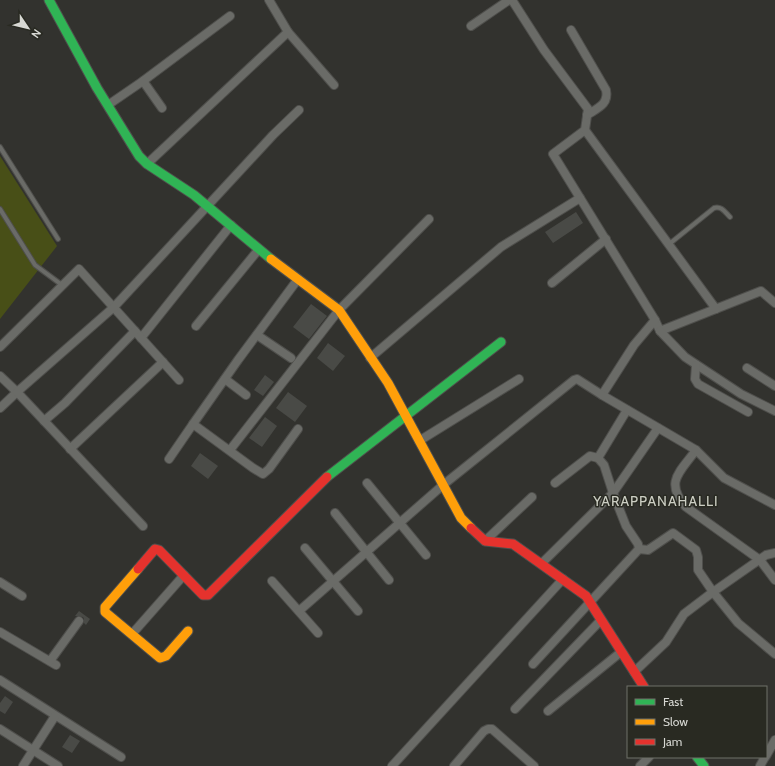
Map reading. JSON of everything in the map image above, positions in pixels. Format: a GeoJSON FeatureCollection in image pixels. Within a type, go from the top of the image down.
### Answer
{"type":"FeatureCollection","features":[{"type":"Feature","properties":{"kind":"street"},"geometry":{"type":"LineString","coordinates":[[49,0],[108,105],[139,156],[147,164],[194,195],[259,249],[339,310],[388,384],[461,518],[485,541],[513,544],[586,596],[643,686]]}},
{"type":"Feature","properties":{"kind":"street"},"geometry":{"type":"LineString","coordinates":[[269,0],[288,32],[334,86]]}},
{"type":"Feature","properties":{"kind":"street"},"geometry":{"type":"LineString","coordinates":[[471,26],[509,0]]}},
{"type":"Feature","properties":{"kind":"street"},"geometry":{"type":"LineString","coordinates":[[512,0],[544,50],[588,109],[585,130],[716,310]]}},
{"type":"Feature","properties":{"kind":"street"},"geometry":{"type":"LineString","coordinates":[[108,105],[143,81],[230,16]]}},
{"type":"Feature","properties":{"kind":"street"},"geometry":{"type":"LineString","coordinates":[[571,30],[606,90],[607,96],[605,102],[587,115]]}},
{"type":"Feature","properties":{"kind":"street"},"geometry":{"type":"LineString","coordinates":[[147,164],[288,32]]}},
{"type":"Feature","properties":{"kind":"street"},"geometry":{"type":"LineString","coordinates":[[143,81],[162,108]]}},
{"type":"Feature","properties":{"kind":"street"},"geometry":{"type":"LineString","coordinates":[[0,408],[114,307],[207,206],[299,110]]}},
{"type":"Feature","properties":{"kind":"street"},"geometry":{"type":"LineString","coordinates":[[585,130],[553,154],[655,320],[660,331],[684,357],[741,394],[774,408]]}},
{"type":"Feature","properties":{"kind":"street"},"geometry":{"type":"LineString","coordinates":[[370,358],[501,247],[580,198]]}},
{"type":"Feature","properties":{"kind":"street"},"geometry":{"type":"LineString","coordinates":[[230,450],[339,310],[429,219]]}},
{"type":"Feature","properties":{"kind":"street"},"geometry":{"type":"LineString","coordinates":[[141,338],[231,225]]}},
{"type":"Feature","properties":{"kind":"street"},"geometry":{"type":"LineString","coordinates":[[552,283],[606,240]]}},
{"type":"Feature","properties":{"kind":"street"},"geometry":{"type":"LineString","coordinates":[[196,326],[259,249]]}},
{"type":"Feature","properties":{"kind":"street"},"geometry":{"type":"LineString","coordinates":[[0,347],[79,269],[180,380]]}},
{"type":"Feature","properties":{"kind":"street"},"geometry":{"type":"LineString","coordinates":[[169,459],[298,279]]}},
{"type":"Feature","properties":{"kind":"street"},"geometry":{"type":"LineString","coordinates":[[660,331],[761,291],[775,303]]}},
{"type":"Feature","properties":{"kind":"street"},"geometry":{"type":"LineString","coordinates":[[602,395],[634,345],[655,320]]}},
{"type":"Feature","properties":{"kind":"street"},"geometry":{"type":"LineString","coordinates":[[44,421],[65,403],[135,331]]}},
{"type":"Feature","properties":{"kind":"street"},"geometry":{"type":"LineString","coordinates":[[258,335],[291,358]]}},
{"type":"Feature","properties":{"kind":"street"},"geometry":{"type":"LineString","coordinates":[[188,631],[166,656],[160,658],[107,614],[105,610],[107,604],[145,559],[157,549],[203,595],[208,595],[331,473],[501,342]]}},
{"type":"Feature","properties":{"kind":"street"},"geometry":{"type":"LineString","coordinates":[[70,449],[163,362]]}},
{"type":"Feature","properties":{"kind":"street"},"geometry":{"type":"LineString","coordinates":[[696,365],[695,379],[698,384],[748,412]]}},
{"type":"Feature","properties":{"kind":"street"},"geometry":{"type":"LineString","coordinates":[[747,368],[775,386]]}},
{"type":"Feature","properties":{"kind":"street"},"geometry":{"type":"LineString","coordinates":[[0,376],[17,392],[143,526]]}},
{"type":"Feature","properties":{"kind":"street"},"geometry":{"type":"LineString","coordinates":[[225,379],[246,395]]}},
{"type":"Feature","properties":{"kind":"street"},"geometry":{"type":"LineString","coordinates":[[419,441],[519,379]]}},
{"type":"Feature","properties":{"kind":"street"},"geometry":{"type":"LineString","coordinates":[[299,612],[443,485],[570,382],[577,379],[696,450],[724,478],[775,506]]}},
{"type":"Feature","properties":{"kind":"street"},"geometry":{"type":"LineString","coordinates":[[598,458],[627,410]]}},
{"type":"Feature","properties":{"kind":"street"},"geometry":{"type":"LineString","coordinates":[[193,424],[263,474],[269,469],[298,429]]}},
{"type":"Feature","properties":{"kind":"street"},"geometry":{"type":"LineString","coordinates":[[542,564],[613,493],[658,428]]}},
{"type":"Feature","properties":{"kind":"street"},"geometry":{"type":"LineString","coordinates":[[696,450],[675,479],[678,498],[686,507],[760,560],[775,580]]}},
{"type":"Feature","properties":{"kind":"street"},"geometry":{"type":"LineString","coordinates":[[555,483],[590,456],[598,458],[604,465],[626,526],[638,544],[639,549]]}},
{"type":"Feature","properties":{"kind":"street"},"geometry":{"type":"LineString","coordinates":[[367,483],[426,555]]}},
{"type":"Feature","properties":{"kind":"street"},"geometry":{"type":"LineString","coordinates":[[485,541],[532,497]]}},
{"type":"Feature","properties":{"kind":"street"},"geometry":{"type":"LineString","coordinates":[[335,513],[389,580]]}},
{"type":"Feature","properties":{"kind":"street"},"geometry":{"type":"LineString","coordinates":[[639,549],[648,550],[672,533],[696,550],[698,557],[698,570],[713,592],[738,623],[775,654]]}},
{"type":"Feature","properties":{"kind":"street"},"geometry":{"type":"LineString","coordinates":[[305,548],[358,611]]}},
{"type":"Feature","properties":{"kind":"street"},"geometry":{"type":"LineString","coordinates":[[533,664],[639,549]]}},
{"type":"Feature","properties":{"kind":"street"},"geometry":{"type":"LineString","coordinates":[[634,672],[666,642],[684,614],[766,555],[775,553]]}},
{"type":"Feature","properties":{"kind":"street"},"geometry":{"type":"LineString","coordinates":[[132,634],[184,575]]}},
{"type":"Feature","properties":{"kind":"street"},"geometry":{"type":"LineString","coordinates":[[392,766],[562,579]]}},
{"type":"Feature","properties":{"kind":"street"},"geometry":{"type":"LineString","coordinates":[[272,581],[318,633]]}},
{"type":"Feature","properties":{"kind":"street"},"geometry":{"type":"LineString","coordinates":[[0,582],[22,596]]}},
{"type":"Feature","properties":{"kind":"street"},"geometry":{"type":"LineString","coordinates":[[515,709],[601,620]]}},
{"type":"Feature","properties":{"kind":"street"},"geometry":{"type":"LineString","coordinates":[[0,632],[53,663],[78,621]]}},
{"type":"Feature","properties":{"kind":"street"},"geometry":{"type":"LineString","coordinates":[[548,711],[621,652]]}},
{"type":"Feature","properties":{"kind":"street"},"geometry":{"type":"LineString","coordinates":[[0,680],[121,757]]}},
{"type":"Feature","properties":{"kind":"street"},"geometry":{"type":"LineString","coordinates":[[23,766],[56,716]]}},
{"type":"Feature","properties":{"kind":"street"},"geometry":{"type":"LineString","coordinates":[[0,729],[58,766]]}},
{"type":"Feature","properties":{"kind":"street"},"geometry":{"type":"LineString","coordinates":[[459,764],[484,732],[488,729],[492,729],[534,766]]}},
{"type":"Feature","properties":{"kind":"street"},"geometry":{"type":"LineString","coordinates":[[767,754],[775,740]]}},
{"type":"Feature","properties":{"kind":"street"},"geometry":{"type":"LineString","coordinates":[[640,766],[648,758]]}},
{"type":"Feature","properties":{"kind":"street"},"geometry":{"type":"LineString","coordinates":[[698,758],[704,766]]}},
{"type":"Feature","properties":{"kind":"lane"},"geometry":{"type":"LineString","coordinates":[[0,148],[58,239]]}},
{"type":"Feature","properties":{"kind":"lane"},"geometry":{"type":"LineString","coordinates":[[668,245],[714,208],[718,207],[723,209],[730,217]]}},
{"type":"Feature","properties":{"kind":"lane"},"geometry":{"type":"LineString","coordinates":[[0,209],[35,265],[63,286]]}},
{"type":"Feature","properties":{"kind":"green space"},"geometry":{"type":"Polygon","coordinates":[[[0,156],[57,246],[0,319],[0,156]]]}},
{"type":"Feature","properties":{"kind":"building"},"geometry":{"type":"Polygon","coordinates":[[[576,212],[583,223],[553,243],[545,232],[576,212]]]}},
{"type":"Feature","properties":{"kind":"building"},"geometry":{"type":"Polygon","coordinates":[[[311,304],[327,316],[309,339],[293,327],[311,304]]]}},
{"type":"Feature","properties":{"kind":"building"},"geometry":{"type":"Polygon","coordinates":[[[328,343],[345,356],[333,371],[317,358],[328,343]]]}},
{"type":"Feature","properties":{"kind":"building"},"geometry":{"type":"Polygon","coordinates":[[[265,375],[274,382],[263,396],[254,390],[265,375]]]}},
{"type":"Feature","properties":{"kind":"building"},"geometry":{"type":"Polygon","coordinates":[[[288,392],[307,406],[295,422],[276,408],[288,392]]]}},
{"type":"Feature","properties":{"kind":"building"},"geometry":{"type":"Polygon","coordinates":[[[265,417],[277,426],[262,447],[249,438],[265,417]]]}},
{"type":"Feature","properties":{"kind":"building"},"geometry":{"type":"Polygon","coordinates":[[[200,453],[218,466],[208,479],[191,466],[200,453]]]}},
{"type":"Feature","properties":{"kind":"building"},"geometry":{"type":"Polygon","coordinates":[[[79,611],[90,619],[86,625],[83,617],[75,616],[79,611]]]}},
{"type":"Feature","properties":{"kind":"building"},"geometry":{"type":"Polygon","coordinates":[[[5,696],[13,702],[5,714],[0,711],[0,703],[5,696]]]}},
{"type":"Feature","properties":{"kind":"building"},"geometry":{"type":"Polygon","coordinates":[[[70,735],[80,741],[72,753],[62,747],[70,735]]]}},
{"type":"Feature","properties":{"kind":"traffic: fast"},"geometry":{"type":"LineString","coordinates":[[49,0],[97,88],[139,156],[147,164],[194,195],[271,259]]}},
{"type":"Feature","properties":{"kind":"traffic: fast"},"geometry":{"type":"LineString","coordinates":[[327,477],[501,342]]}},
{"type":"Feature","properties":{"kind":"traffic: fast"},"geometry":{"type":"LineString","coordinates":[[698,758],[704,766]]}},
{"type":"Feature","properties":{"kind":"traffic: slow"},"geometry":{"type":"LineString","coordinates":[[271,259],[339,310],[388,383],[461,518],[471,528]]}},
{"type":"Feature","properties":{"kind":"traffic: slow"},"geometry":{"type":"LineString","coordinates":[[138,569],[105,607],[105,612],[160,658],[166,656],[188,631]]}},
{"type":"Feature","properties":{"kind":"traffic: jam"},"geometry":{"type":"LineString","coordinates":[[138,569],[155,549],[159,550],[203,595],[208,595],[327,477]]}},
{"type":"Feature","properties":{"kind":"traffic: jam"},"geometry":{"type":"LineString","coordinates":[[471,528],[485,541],[513,544],[586,596],[643,686]]}},
{"type":"Feature","properties":{"kind":"district","name":"YARAPPANAHALLI"},"geometry":{"type":"Point","coordinates":[656,501]}}]}
